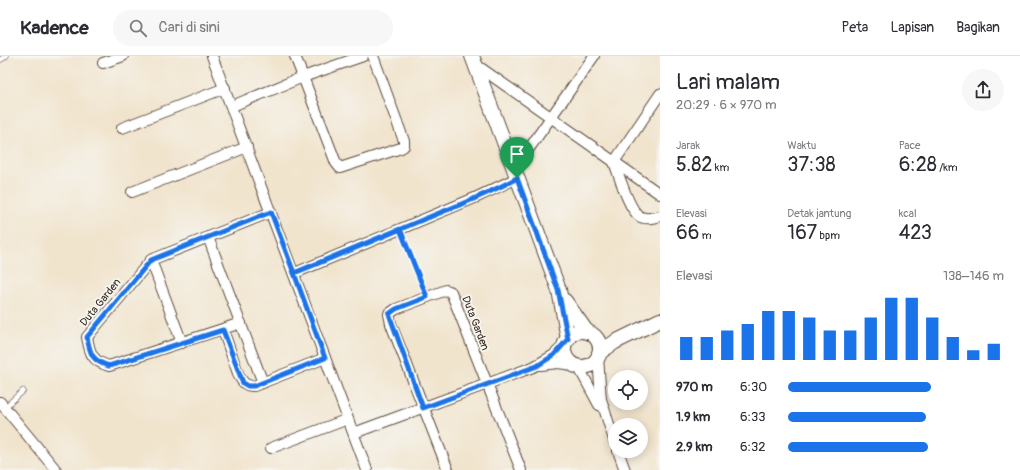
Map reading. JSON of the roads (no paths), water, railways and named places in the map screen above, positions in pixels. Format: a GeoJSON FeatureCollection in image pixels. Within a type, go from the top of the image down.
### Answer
{"type":"FeatureCollection","features":[{"type":"Feature","properties":{"kind":"street"},"geometry":{"type":"LineString","coordinates":[[103,63],[123,56]]}},
{"type":"Feature","properties":{"kind":"street"},"geometry":{"type":"LineString","coordinates":[[212,56],[367,470]]}},
{"type":"Feature","properties":{"kind":"street"},"geometry":{"type":"LineString","coordinates":[[295,56],[336,163],[340,168],[350,166],[404,146],[404,141],[373,56]]}},
{"type":"Feature","properties":{"kind":"street"},"geometry":{"type":"LineString","coordinates":[[232,106],[303,77],[363,56]]}},
{"type":"Feature","properties":{"kind":"street"},"geometry":{"type":"LineString","coordinates":[[294,273],[477,197],[516,174],[551,117],[594,56]]}},
{"type":"Feature","properties":{"kind":"street"},"geometry":{"type":"LineString","coordinates":[[473,60],[660,194]]}},
{"type":"Feature","properties":{"kind":"street"},"geometry":{"type":"LineString","coordinates":[[473,60],[558,290],[572,314],[600,346],[601,399],[608,424]]}},
{"type":"Feature","properties":{"kind":"street"},"geometry":{"type":"LineString","coordinates":[[122,128],[225,88]]}},
{"type":"Feature","properties":{"kind":"street"},"geometry":{"type":"LineString","coordinates":[[614,162],[660,94]]}},
{"type":"Feature","properties":{"kind":"street"},"geometry":{"type":"LineString","coordinates":[[132,192],[247,147]]}},
{"type":"Feature","properties":{"kind":"street"},"geometry":{"type":"LineString","coordinates":[[614,162],[632,208],[639,217],[650,219],[660,216]]}},
{"type":"Feature","properties":{"kind":"street","name":"Duta Garden"},"geometry":{"type":"LineString","coordinates":[[241,323],[109,366],[97,362],[90,350],[87,337],[151,260],[271,212]]}},
{"type":"Feature","properties":{"kind":"street"},"geometry":{"type":"LineString","coordinates":[[208,237],[263,383]]}},
{"type":"Feature","properties":{"kind":"street"},"geometry":{"type":"LineString","coordinates":[[151,260],[182,343]]}},
{"type":"Feature","properties":{"kind":"street","name":"Duta Garden"},"geometry":{"type":"LineString","coordinates":[[448,470],[423,408],[389,314],[396,309],[446,290],[451,292],[521,470]]}},
{"type":"Feature","properties":{"kind":"street"},"geometry":{"type":"LineString","coordinates":[[558,290],[566,341],[565,354],[576,366],[606,419]]}},
{"type":"Feature","properties":{"kind":"street"},"geometry":{"type":"LineString","coordinates":[[354,433],[537,366],[558,363],[576,366],[590,365],[599,355],[615,342],[660,320]]}},
{"type":"Feature","properties":{"kind":"street"},"geometry":{"type":"LineString","coordinates":[[537,366],[554,355],[574,333],[613,334],[646,326]]}},
{"type":"Feature","properties":{"kind":"street"},"geometry":{"type":"LineString","coordinates":[[223,330],[243,383],[248,386],[263,383],[325,358]]}},
{"type":"Feature","properties":{"kind":"street"},"geometry":{"type":"LineString","coordinates":[[2,404],[56,470]]}},
{"type":"Feature","properties":{"kind":"street"},"geometry":{"type":"LineString","coordinates":[[271,448],[348,419]]}},
{"type":"Feature","properties":{"kind":"street"},"geometry":{"type":"LineString","coordinates":[[621,458],[625,470]]}},
{"type":"Feature","properties":{"kind":"lane"},"geometry":{"type":"LineString","coordinates":[[0,60],[6,56]]}},
{"type":"Feature","properties":{"kind":"lane"},"geometry":{"type":"LineString","coordinates":[[2,404],[23,391]]}}]}
